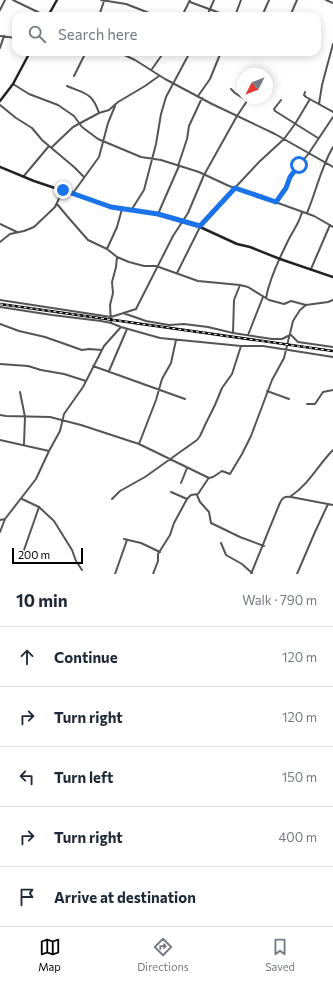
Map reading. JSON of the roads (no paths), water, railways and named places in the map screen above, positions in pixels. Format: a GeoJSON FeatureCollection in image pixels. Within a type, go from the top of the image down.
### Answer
{"type":"FeatureCollection","features":[{"type":"Feature","properties":{"kind":"street"},"geometry":{"type":"LineString","coordinates":[[0,10],[5,0]]}},
{"type":"Feature","properties":{"kind":"street"},"geometry":{"type":"LineString","coordinates":[[13,0],[38,12]]}},
{"type":"Feature","properties":{"kind":"street"},"geometry":{"type":"LineString","coordinates":[[50,12],[57,0]]}},
{"type":"Feature","properties":{"kind":"street"},"geometry":{"type":"LineString","coordinates":[[101,12],[103,0],[117,1],[148,12]]}},
{"type":"Feature","properties":{"kind":"street"},"geometry":{"type":"LineString","coordinates":[[184,12],[190,0],[216,12]]}},
{"type":"Feature","properties":{"kind":"street"},"geometry":{"type":"LineString","coordinates":[[210,10],[214,0]]}},
{"type":"Feature","properties":{"kind":"street"},"geometry":{"type":"LineString","coordinates":[[236,12],[241,0]]}},
{"type":"Feature","properties":{"kind":"street"},"geometry":{"type":"LineString","coordinates":[[264,12],[269,0]]}},
{"type":"Feature","properties":{"kind":"street"},"geometry":{"type":"LineString","coordinates":[[292,12],[297,0]]}},
{"type":"Feature","properties":{"kind":"street"},"geometry":{"type":"LineString","coordinates":[[326,0],[333,3]]}},
{"type":"Feature","properties":{"kind":"street"},"geometry":{"type":"LineString","coordinates":[[0,36],[12,37]]}},
{"type":"Feature","properties":{"kind":"street"},"geometry":{"type":"LineString","coordinates":[[0,48],[4,36]]}},
{"type":"Feature","properties":{"kind":"street"},"geometry":{"type":"LineString","coordinates":[[319,104],[322,85],[333,44]]}},
{"type":"Feature","properties":{"kind":"street"},"geometry":{"type":"LineString","coordinates":[[0,101],[12,84],[28,56]]}},
{"type":"Feature","properties":{"kind":"street"},"geometry":{"type":"LineString","coordinates":[[74,76],[84,56]]}},
{"type":"Feature","properties":{"kind":"street"},"geometry":{"type":"LineString","coordinates":[[126,56],[198,96],[284,139],[333,167]]}},
{"type":"Feature","properties":{"kind":"street"},"geometry":{"type":"LineString","coordinates":[[152,70],[161,56]]}},
{"type":"Feature","properties":{"kind":"street"},"geometry":{"type":"LineString","coordinates":[[132,209],[144,190],[153,159],[161,114],[166,97],[188,56]]}},
{"type":"Feature","properties":{"kind":"street"},"geometry":{"type":"LineString","coordinates":[[198,96],[210,79],[220,56]]}},
{"type":"Feature","properties":{"kind":"street"},"geometry":{"type":"LineString","coordinates":[[52,147],[73,127],[99,113],[109,110],[160,76]]}},
{"type":"Feature","properties":{"kind":"street"},"geometry":{"type":"LineString","coordinates":[[12,84],[29,94],[58,105],[74,116],[78,124],[85,130],[103,141],[141,157],[192,169],[235,188],[306,213],[333,228]]}},
{"type":"Feature","properties":{"kind":"street"},"geometry":{"type":"LineString","coordinates":[[67,86],[86,93],[96,102],[99,113]]}},
{"type":"Feature","properties":{"kind":"street"},"geometry":{"type":"LineString","coordinates":[[231,89],[237,94]]}},
{"type":"Feature","properties":{"kind":"street"},"geometry":{"type":"LineString","coordinates":[[305,92],[304,95],[333,112]]}},
{"type":"Feature","properties":{"kind":"street"},"geometry":{"type":"LineString","coordinates":[[158,214],[178,166],[187,139],[189,126],[202,98]]}},
{"type":"Feature","properties":{"kind":"street"},"geometry":{"type":"LineString","coordinates":[[177,273],[200,226],[259,162],[284,139],[296,124],[310,99]]}},
{"type":"Feature","properties":{"kind":"street"},"geometry":{"type":"LineString","coordinates":[[281,100],[274,110],[318,138]]}},
{"type":"Feature","properties":{"kind":"street"},"geometry":{"type":"LineString","coordinates":[[73,194],[99,156],[108,124],[116,104]]}},
{"type":"Feature","properties":{"kind":"street"},"geometry":{"type":"LineString","coordinates":[[0,300],[111,317],[136,309],[156,266],[183,221],[204,175],[245,104]]}},
{"type":"Feature","properties":{"kind":"street"},"geometry":{"type":"LineString","coordinates":[[0,106],[32,128],[37,135],[84,177]]}},
{"type":"Feature","properties":{"kind":"street"},"geometry":{"type":"LineString","coordinates":[[276,202],[286,188],[290,177],[309,153],[333,117]]}},
{"type":"Feature","properties":{"kind":"street"},"geometry":{"type":"LineString","coordinates":[[24,177],[49,146]]}},
{"type":"Feature","properties":{"kind":"street"},"geometry":{"type":"LineString","coordinates":[[306,213],[316,192],[333,147]]}},
{"type":"Feature","properties":{"kind":"street"},"geometry":{"type":"LineString","coordinates":[[0,167],[24,177],[111,207],[158,214],[200,226],[237,244],[333,277]]}},
{"type":"Feature","properties":{"kind":"street"},"geometry":{"type":"LineString","coordinates":[[0,242],[10,234],[18,233],[34,227],[51,212],[57,204],[63,190]]}},
{"type":"Feature","properties":{"kind":"street"},"geometry":{"type":"LineString","coordinates":[[57,204],[88,240],[107,249],[117,256],[144,266],[156,266],[198,281],[248,287],[263,297],[282,303],[294,301],[306,305],[333,300]]}},
{"type":"Feature","properties":{"kind":"street"},"geometry":{"type":"LineString","coordinates":[[107,249],[117,227],[123,208]]}},
{"type":"Feature","properties":{"kind":"street"},"geometry":{"type":"LineString","coordinates":[[266,298],[270,283],[280,259],[287,243],[297,227],[302,212]]}},
{"type":"Feature","properties":{"kind":"street"},"geometry":{"type":"LineString","coordinates":[[0,224],[18,233]]}},
{"type":"Feature","properties":{"kind":"street"},"geometry":{"type":"LineString","coordinates":[[312,269],[330,225]]}},
{"type":"Feature","properties":{"kind":"street"},"geometry":{"type":"LineString","coordinates":[[112,323],[110,306],[114,293],[112,282],[117,256]]}},
{"type":"Feature","properties":{"kind":"street"},"geometry":{"type":"LineString","coordinates":[[232,333],[234,300],[240,285]]}},
{"type":"Feature","properties":{"kind":"street"},"geometry":{"type":"LineString","coordinates":[[248,335],[263,297]]}},
{"type":"Feature","properties":{"kind":"street"},"geometry":{"type":"LineString","coordinates":[[0,415],[50,417],[104,432],[139,444],[208,478],[213,477],[222,471],[229,474],[232,472],[251,436],[267,391],[284,358],[296,315],[306,305]]}},
{"type":"Feature","properties":{"kind":"street"},"geometry":{"type":"LineString","coordinates":[[0,307],[112,323],[121,328],[160,338],[241,346],[263,346],[286,351],[333,357]]}},
{"type":"Feature","properties":{"kind":"street"},"geometry":{"type":"LineString","coordinates":[[121,313],[146,321],[169,325],[184,324],[208,327],[232,333],[279,339],[290,335]]}},
{"type":"Feature","properties":{"kind":"street"},"geometry":{"type":"LineString","coordinates":[[0,324],[19,332],[50,339],[82,350],[102,350]]}},
{"type":"Feature","properties":{"kind":"street"},"geometry":{"type":"LineString","coordinates":[[0,532],[5,519],[36,479],[60,431],[64,414],[86,381],[102,350],[121,328]]}},
{"type":"Feature","properties":{"kind":"street"},"geometry":{"type":"LineString","coordinates":[[109,371],[128,329]]}},
{"type":"Feature","properties":{"kind":"street"},"geometry":{"type":"LineString","coordinates":[[290,335],[298,342],[333,347]]}},
{"type":"Feature","properties":{"kind":"street"},"geometry":{"type":"LineString","coordinates":[[139,444],[156,400],[162,379],[171,363],[176,340]]}},
{"type":"Feature","properties":{"kind":"street"},"geometry":{"type":"LineString","coordinates":[[112,499],[120,491],[145,477],[197,440],[216,405],[222,388],[232,374],[241,346]]}},
{"type":"Feature","properties":{"kind":"street"},"geometry":{"type":"LineString","coordinates":[[0,364],[28,366],[64,374],[86,381]]}},
{"type":"Feature","properties":{"kind":"street"},"geometry":{"type":"LineString","coordinates":[[93,366],[185,399]]}},
{"type":"Feature","properties":{"kind":"street"},"geometry":{"type":"LineString","coordinates":[[307,404],[315,404],[323,392],[333,390]]}},
{"type":"Feature","properties":{"kind":"street"},"geometry":{"type":"LineString","coordinates":[[267,391],[290,399]]}},
{"type":"Feature","properties":{"kind":"street"},"geometry":{"type":"LineString","coordinates":[[20,392],[25,417],[24,444]]}},
{"type":"Feature","properties":{"kind":"street"},"geometry":{"type":"LineString","coordinates":[[0,440],[24,444],[49,451]]}},
{"type":"Feature","properties":{"kind":"street"},"geometry":{"type":"LineString","coordinates":[[291,497],[305,485],[333,450]]}},
{"type":"Feature","properties":{"kind":"street"},"geometry":{"type":"LineString","coordinates":[[181,482],[187,468]]}},
{"type":"Feature","properties":{"kind":"street"},"geometry":{"type":"LineString","coordinates":[[197,495],[208,478]]}},
{"type":"Feature","properties":{"kind":"street"},"geometry":{"type":"LineString","coordinates":[[172,492],[187,499]]}},
{"type":"Feature","properties":{"kind":"street"},"geometry":{"type":"LineString","coordinates":[[153,574],[158,562],[158,555],[170,535],[174,523],[187,499],[191,495],[197,495]]}},
{"type":"Feature","properties":{"kind":"street"},"geometry":{"type":"LineString","coordinates":[[197,495],[200,502],[210,513],[211,523],[240,537],[264,546]]}},
{"type":"Feature","properties":{"kind":"street"},"geometry":{"type":"LineString","coordinates":[[221,543],[226,555],[242,564],[252,574],[281,500],[285,496],[333,505]]}},
{"type":"Feature","properties":{"kind":"street"},"geometry":{"type":"LineString","coordinates":[[22,499],[39,507],[50,516],[58,526],[82,570]]}},
{"type":"Feature","properties":{"kind":"street"},"geometry":{"type":"LineString","coordinates":[[297,574],[314,532],[328,504]]}},
{"type":"Feature","properties":{"kind":"street"},"geometry":{"type":"LineString","coordinates":[[24,550],[39,507]]}},
{"type":"Feature","properties":{"kind":"street"},"geometry":{"type":"LineString","coordinates":[[0,520],[5,519]]}},
{"type":"Feature","properties":{"kind":"street"},"geometry":{"type":"LineString","coordinates":[[115,574],[126,540],[142,543],[160,552]]}},
{"type":"Feature","properties":{"kind":"railway"},"geometry":{"type":"LineString","coordinates":[[0,304],[333,351]]}}]}
